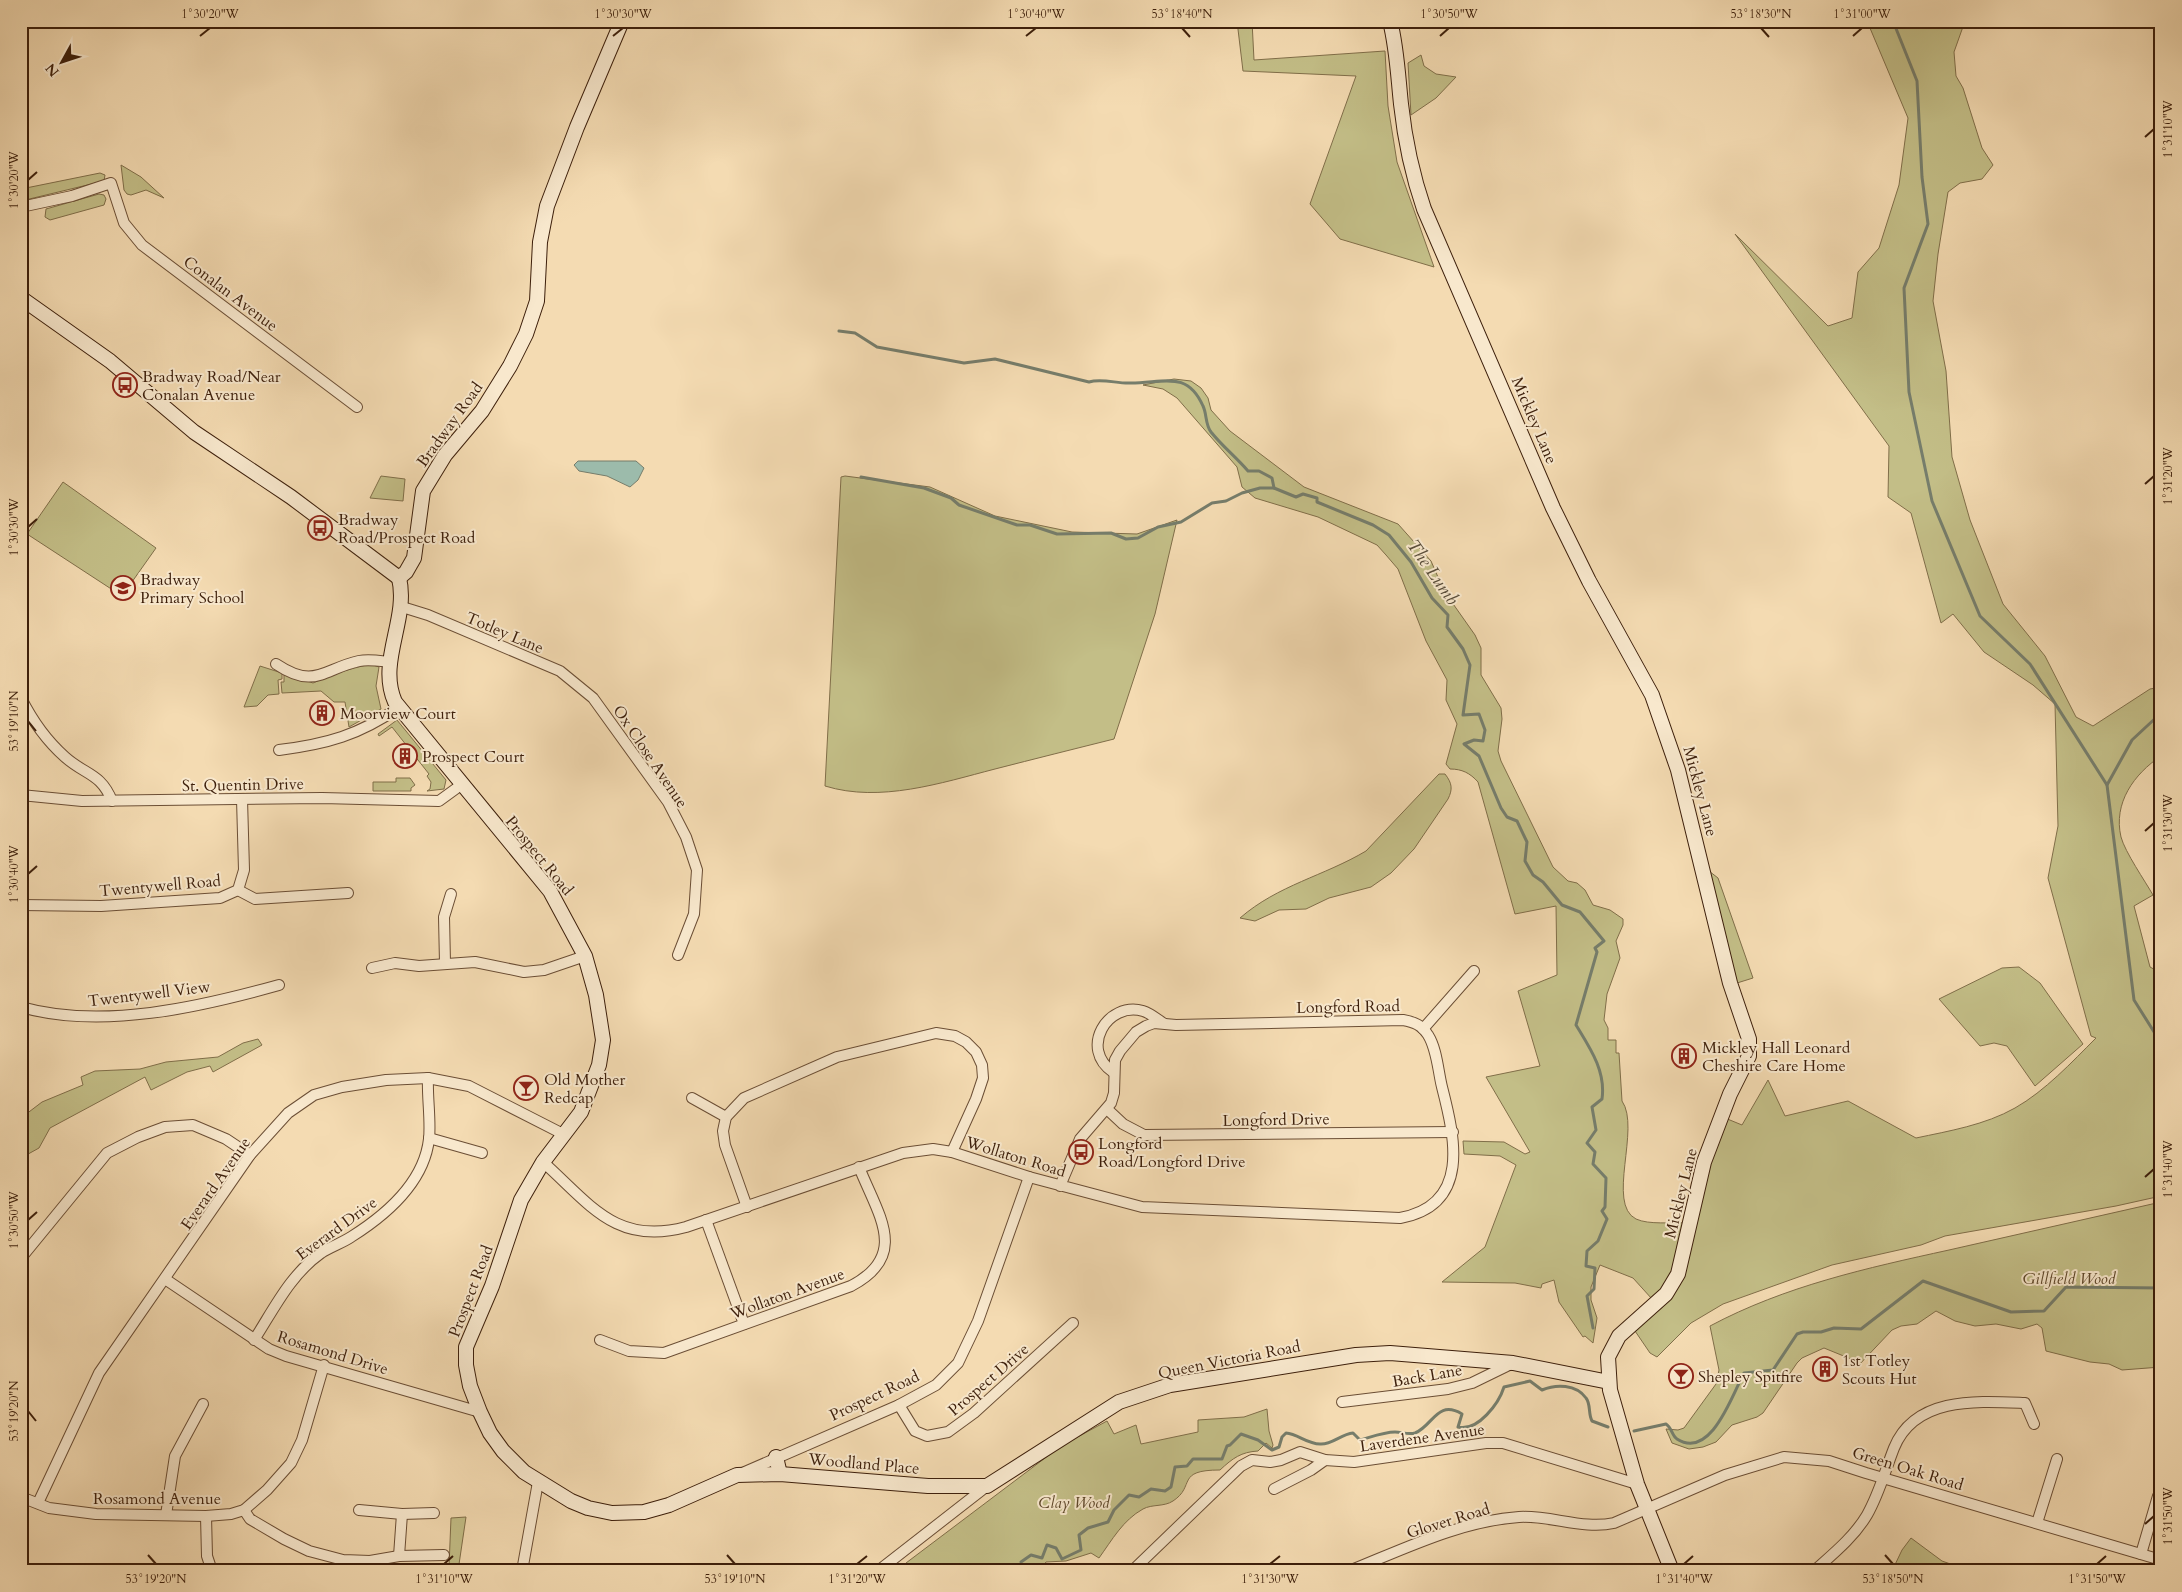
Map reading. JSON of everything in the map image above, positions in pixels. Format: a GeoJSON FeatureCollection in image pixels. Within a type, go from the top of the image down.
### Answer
{"type":"FeatureCollection","features":[{"type":"Feature","properties":{"kind":"street","name":"Bradway Road"},"geometry":{"type":"LineString","coordinates":[[399,578],[406,572],[414,558],[421,500],[428,482],[445,455],[482,411],[510,366],[526,334],[537,300],[540,242],[544,216],[577,127],[622,21]]}},
{"type":"Feature","properties":{"kind":"street","name":"Mickley Lane"},"geometry":{"type":"LineString","coordinates":[[1390,21],[1398,56],[1407,151],[1424,209],[1553,508],[1589,581],[1652,695],[1678,770],[1730,983],[1749,1039],[1748,1056],[1728,1100],[1704,1162],[1678,1274],[1666,1294],[1613,1344],[1608,1357],[1609,1382],[1637,1484],[1672,1571]]}},
{"type":"Feature","properties":{"kind":"street","name":"Conalan Avenue"},"geometry":{"type":"LineString","coordinates":[[21,207],[72,196],[111,183],[124,223],[142,244],[357,407]]}},
{"type":"Feature","properties":{"kind":"street"},"geometry":{"type":"LineString","coordinates":[[21,298],[110,362],[194,432],[283,491],[399,578]]}},
{"type":"Feature","properties":{"kind":"street","name":"Prospect Road"},"geometry":{"type":"LineString","coordinates":[[399,578],[401,595],[390,662],[390,687],[398,708],[550,891],[562,909],[585,956],[596,995],[603,1040],[599,1064],[581,1112],[543,1162],[521,1200],[502,1261],[466,1347],[466,1365],[470,1386],[480,1412],[490,1433],[515,1465],[538,1482],[571,1501],[588,1508],[628,1514],[669,1505],[900,1404],[936,1385],[958,1363],[978,1322],[1028,1177]]}},
{"type":"Feature","properties":{"kind":"street","name":"Totley Lane"},"geometry":{"type":"LineString","coordinates":[[399,606],[428,615],[560,672],[593,698]]}},
{"type":"Feature","properties":{"kind":"street"},"geometry":{"type":"LineString","coordinates":[[276,664],[288,672],[318,676],[360,661],[390,662]]}},
{"type":"Feature","properties":{"kind":"street"},"geometry":{"type":"LineString","coordinates":[[21,698],[44,735],[66,758],[106,786],[112,801]]}},
{"type":"Feature","properties":{"kind":"street","name":"Ox Close Avenue"},"geometry":{"type":"LineString","coordinates":[[593,698],[668,802],[686,838],[697,870],[694,914],[682,951]]}},
{"type":"Feature","properties":{"kind":"street"},"geometry":{"type":"LineString","coordinates":[[280,750],[314,746],[339,740],[372,725],[398,708]]}},
{"type":"Feature","properties":{"kind":"street","name":"St. Quentin Drive"},"geometry":{"type":"LineString","coordinates":[[21,795],[82,801],[371,798],[439,801],[462,785]]}},
{"type":"Feature","properties":{"kind":"street","name":"Twentywell Road"},"geometry":{"type":"LineString","coordinates":[[21,905],[101,906],[211,899],[220,898],[238,890],[244,870],[242,799]]}},
{"type":"Feature","properties":{"kind":"street"},"geometry":{"type":"LineString","coordinates":[[238,890],[255,899],[348,893]]}},
{"type":"Feature","properties":{"kind":"street"},"geometry":{"type":"LineString","coordinates":[[445,962],[444,917],[451,894]]}},
{"type":"Feature","properties":{"kind":"street"},"geometry":{"type":"LineString","coordinates":[[372,968],[395,963],[419,966],[445,962],[475,962],[524,972],[544,970],[585,956]]}},
{"type":"Feature","properties":{"kind":"street"},"geometry":{"type":"LineString","coordinates":[[1453,1132],[1431,1040],[1423,1029],[1474,971]]}},
{"type":"Feature","properties":{"kind":"street","name":"Twentywell View"},"geometry":{"type":"LineString","coordinates":[[21,1007],[72,1016],[103,1016],[189,1006],[235,997],[279,985]]}},
{"type":"Feature","properties":{"kind":"street","name":"Longford Road"},"geometry":{"type":"LineString","coordinates":[[1113,1072],[1104,1066],[1099,1057],[1097,1046],[1097,1038],[1105,1023],[1118,1014],[1136,1010],[1144,1011],[1163,1023]]}},
{"type":"Feature","properties":{"kind":"street","name":"Longford Road"},"geometry":{"type":"LineString","coordinates":[[1060,1186],[1080,1138],[1107,1109],[1114,1093],[1113,1072],[1120,1051],[1132,1037],[1146,1026],[1163,1023],[1186,1025],[1403,1020],[1412,1021],[1423,1029]]}},
{"type":"Feature","properties":{"kind":"street"},"geometry":{"type":"LineString","coordinates":[[747,1207],[725,1145],[723,1131],[726,1117],[744,1098],[837,1058],[936,1033],[955,1036],[966,1042],[976,1052],[982,1065],[983,1078],[976,1099],[952,1152]]}},
{"type":"Feature","properties":{"kind":"street","name":"Everard Avenue"},"geometry":{"type":"LineString","coordinates":[[38,1503],[99,1373],[250,1155],[288,1113],[314,1096],[342,1087],[386,1080],[428,1078],[469,1086],[565,1135]]}},
{"type":"Feature","properties":{"kind":"street","name":"Everard Drive"},"geometry":{"type":"LineString","coordinates":[[254,1340],[296,1276],[321,1253],[350,1238],[376,1220],[404,1194],[421,1167],[429,1138],[428,1078]]}},
{"type":"Feature","properties":{"kind":"street"},"geometry":{"type":"LineString","coordinates":[[692,1098],[726,1117]]}},
{"type":"Feature","properties":{"kind":"street","name":"Longford Drive"},"geometry":{"type":"LineString","coordinates":[[1107,1109],[1123,1124],[1144,1135],[1453,1132]]}},
{"type":"Feature","properties":{"kind":"street"},"geometry":{"type":"LineString","coordinates":[[21,1258],[107,1154],[138,1137],[165,1127],[193,1125],[226,1139],[250,1155]]}},
{"type":"Feature","properties":{"kind":"street","name":"Wollaton Road"},"geometry":{"type":"LineString","coordinates":[[543,1162],[602,1215],[622,1228],[645,1233],[664,1233],[747,1207],[859,1168],[918,1150],[933,1148],[952,1152],[1028,1177],[1142,1207],[1400,1218],[1415,1215],[1428,1208],[1444,1194],[1449,1182],[1455,1150],[1453,1132]]}},
{"type":"Feature","properties":{"kind":"street"},"geometry":{"type":"LineString","coordinates":[[429,1138],[482,1153]]}},
{"type":"Feature","properties":{"kind":"street","name":"Wollaton Avenue"},"geometry":{"type":"LineString","coordinates":[[600,1340],[629,1351],[664,1353],[851,1286],[869,1277],[879,1265],[885,1250],[886,1237],[859,1168]]}},
{"type":"Feature","properties":{"kind":"street"},"geometry":{"type":"LineString","coordinates":[[706,1220],[744,1324]]}},
{"type":"Feature","properties":{"kind":"street","name":"Rosamond Drive"},"geometry":{"type":"LineString","coordinates":[[164,1279],[254,1340],[286,1356],[324,1365],[480,1412]]}},
{"type":"Feature","properties":{"kind":"street","name":"Prospect Drive"},"geometry":{"type":"LineString","coordinates":[[900,1404],[915,1431],[927,1436],[948,1432],[974,1413],[1073,1323]]}},
{"type":"Feature","properties":{"kind":"street","name":"Queen Victoria Road"},"geometry":{"type":"LineString","coordinates":[[878,1571],[987,1486],[1118,1402],[1170,1385],[1315,1360],[1390,1353],[1513,1363],[1609,1382]]}},
{"type":"Feature","properties":{"kind":"street","name":"Back Lane"},"geometry":{"type":"LineString","coordinates":[[1342,1402],[1448,1389],[1472,1383],[1513,1363]]}},
{"type":"Feature","properties":{"kind":"street","name":"Rosamond Avenue"},"geometry":{"type":"LineString","coordinates":[[21,1497],[49,1508],[96,1514],[206,1516],[230,1514],[244,1510],[267,1490],[291,1463],[302,1440],[324,1365]]}},
{"type":"Feature","properties":{"kind":"street"},"geometry":{"type":"LineString","coordinates":[[1814,1571],[1853,1534],[1867,1516],[1885,1478],[1899,1438],[1913,1421],[1936,1409],[1971,1402],[2025,1403],[2034,1424]]}},
{"type":"Feature","properties":{"kind":"street"},"geometry":{"type":"LineString","coordinates":[[166,1515],[175,1456],[203,1404]]}},
{"type":"Feature","properties":{"kind":"street","name":"Laverdene Avenue"},"geometry":{"type":"LineString","coordinates":[[1132,1571],[1246,1462],[1270,1462],[1300,1452],[1325,1460],[1354,1462],[1386,1459],[1486,1443],[1503,1443],[1637,1484]]}},
{"type":"Feature","properties":{"kind":"street"},"geometry":{"type":"LineString","coordinates":[[776,1457],[780,1474]]}},
{"type":"Feature","properties":{"kind":"street","name":"Green Oak Road"},"geometry":{"type":"LineString","coordinates":[[1647,1509],[1725,1475],[1784,1457],[1843,1464],[2161,1560]]}},
{"type":"Feature","properties":{"kind":"street"},"geometry":{"type":"LineString","coordinates":[[2037,1523],[2057,1459]]}},
{"type":"Feature","properties":{"kind":"street"},"geometry":{"type":"LineString","coordinates":[[1274,1490],[1311,1470],[1325,1460]]}},
{"type":"Feature","properties":{"kind":"street","name":"Woodland Place"},"geometry":{"type":"LineString","coordinates":[[737,1475],[780,1474],[928,1486],[987,1486]]}},
{"type":"Feature","properties":{"kind":"street"},"geometry":{"type":"LineString","coordinates":[[522,1571],[538,1482]]}},
{"type":"Feature","properties":{"kind":"street"},"geometry":{"type":"LineString","coordinates":[[2141,1554],[2158,1496]]}},
{"type":"Feature","properties":{"kind":"street","name":"Glover Road"},"geometry":{"type":"LineString","coordinates":[[1349,1571],[1476,1523],[1534,1516],[1604,1525],[1647,1509]]}},
{"type":"Feature","properties":{"kind":"street"},"geometry":{"type":"LineString","coordinates":[[244,1510],[250,1519],[309,1551],[344,1560],[370,1561],[399,1556],[444,1555]]}},
{"type":"Feature","properties":{"kind":"street"},"geometry":{"type":"LineString","coordinates":[[359,1510],[402,1514],[434,1513]]}},
{"type":"Feature","properties":{"kind":"street"},"geometry":{"type":"LineString","coordinates":[[399,1556],[402,1514]]}},
{"type":"Feature","properties":{"kind":"street"},"geometry":{"type":"LineString","coordinates":[[206,1516],[207,1556],[212,1571]]}},
{"type":"Feature","properties":{"kind":"green space"},"geometry":{"type":"Polygon","coordinates":[[[1237,21],[1252,21],[1254,60],[1385,51],[1388,106],[1397,162],[1434,267],[1340,239],[1310,204],[1356,76],[1243,71],[1237,21]]]}},
{"type":"Feature","properties":{"kind":"green space"},"geometry":{"type":"Polygon","coordinates":[[[1867,21],[1965,21],[1954,52],[1956,76],[1963,88],[1982,148],[1993,165],[1982,179],[1960,183],[1948,192],[1933,301],[1946,371],[1952,457],[1970,520],[2003,604],[2045,656],[2076,717],[2093,726],[2150,689],[2161,687],[2161,756],[2142,771],[2134,781],[2123,801],[2119,824],[2121,837],[2127,850],[2153,895],[2134,906],[2150,967],[2161,973],[2161,1196],[2116,1206],[1945,1236],[1921,1245],[1832,1265],[1723,1304],[1691,1323],[1657,1357],[1650,1353],[1633,1328],[1680,1285],[1706,1172],[1725,1118],[1742,1125],[1768,1080],[1785,1116],[1848,1101],[1916,1138],[1979,1123],[2015,1108],[2047,1085],[2096,1038],[2091,1036],[2048,878],[2058,826],[2055,704],[2033,685],[1984,652],[1953,614],[1941,623],[1911,513],[1888,497],[1889,446],[1735,234],[1828,326],[1852,318],[1858,272],[1879,248],[1899,185],[1908,118],[1867,21]]]}},
{"type":"Feature","properties":{"kind":"green space"},"geometry":{"type":"Polygon","coordinates":[[[1421,55],[1424,66],[1436,74],[1456,77],[1436,98],[1411,115],[1408,63],[1421,55]]]}},
{"type":"Feature","properties":{"kind":"green space"},"geometry":{"type":"Polygon","coordinates":[[[121,165],[141,177],[164,198],[146,190],[131,195],[127,194],[124,190],[121,165]]]}},
{"type":"Feature","properties":{"kind":"green space"},"geometry":{"type":"Polygon","coordinates":[[[100,173],[105,175],[104,181],[21,201],[21,189],[100,173]]]}},
{"type":"Feature","properties":{"kind":"green space"},"geometry":{"type":"Polygon","coordinates":[[[99,194],[104,195],[106,199],[104,205],[50,220],[45,217],[46,209],[99,194]]]}},
{"type":"Feature","properties":{"kind":"green space"},"geometry":{"type":"Polygon","coordinates":[[[1174,379],[1191,381],[1201,388],[1208,398],[1211,410],[1230,431],[1304,487],[1398,524],[1431,561],[1444,591],[1475,635],[1481,648],[1481,675],[1501,708],[1502,719],[1498,751],[1501,761],[1553,867],[1568,881],[1577,883],[1585,890],[1593,905],[1610,910],[1623,919],[1623,925],[1616,941],[1620,958],[1607,994],[1604,1020],[1608,1028],[1608,1040],[1616,1040],[1616,1053],[1619,1053],[1622,1101],[1627,1113],[1628,1129],[1623,1182],[1624,1198],[1628,1211],[1641,1221],[1687,1223],[1668,1284],[1652,1299],[1633,1278],[1600,1265],[1591,1287],[1591,1300],[1597,1318],[1593,1343],[1585,1336],[1583,1337],[1559,1302],[1554,1280],[1542,1284],[1541,1288],[1515,1283],[1442,1282],[1485,1247],[1516,1165],[1500,1156],[1464,1154],[1463,1141],[1504,1142],[1525,1154],[1530,1152],[1486,1077],[1540,1066],[1518,991],[1557,975],[1556,906],[1515,914],[1478,782],[1469,774],[1450,769],[1446,764],[1457,724],[1446,700],[1447,680],[1426,641],[1398,569],[1377,545],[1318,517],[1255,498],[1242,487],[1237,467],[1177,398],[1163,389],[1143,385],[1174,379]]]}},
{"type":"Feature","properties":{"kind":"green space"},"geometry":{"type":"Polygon","coordinates":[[[381,476],[405,479],[403,501],[370,498],[381,476]]]}},
{"type":"Feature","properties":{"kind":"green space"},"geometry":{"type":"Polygon","coordinates":[[[841,477],[930,487],[995,516],[1072,532],[1137,534],[1177,520],[1155,614],[1114,739],[910,789],[889,792],[867,792],[846,791],[825,786],[841,477]]]}},
{"type":"Feature","properties":{"kind":"green space"},"geometry":{"type":"Polygon","coordinates":[[[63,482],[156,548],[122,596],[27,534],[63,482]]]}},
{"type":"Feature","properties":{"kind":"green space"},"geometry":{"type":"Polygon","coordinates":[[[370,664],[379,667],[376,686],[381,709],[349,727],[345,702],[334,702],[321,691],[282,693],[281,682],[284,682],[284,673],[313,683],[336,673],[370,664]]]}},
{"type":"Feature","properties":{"kind":"green space"},"geometry":{"type":"Polygon","coordinates":[[[260,666],[282,673],[282,679],[278,680],[279,694],[268,695],[257,706],[244,707],[260,666]]]}},
{"type":"Feature","properties":{"kind":"green space"},"geometry":{"type":"Polygon","coordinates":[[[397,720],[446,780],[444,789],[427,791],[430,789],[431,782],[427,776],[429,774],[392,727],[379,736],[378,734],[397,720]]]}},
{"type":"Feature","properties":{"kind":"green space"},"geometry":{"type":"Polygon","coordinates":[[[1439,774],[1445,774],[1449,780],[1451,792],[1448,799],[1414,849],[1391,873],[1371,887],[1329,898],[1306,909],[1279,910],[1255,921],[1240,918],[1285,889],[1366,851],[1439,774]]]}},
{"type":"Feature","properties":{"kind":"green space"},"geometry":{"type":"Polygon","coordinates":[[[396,778],[410,778],[415,785],[411,788],[411,791],[373,791],[373,782],[396,782],[396,778]]]}},
{"type":"Feature","properties":{"kind":"green space"},"geometry":{"type":"Polygon","coordinates":[[[1709,871],[1718,878],[1753,978],[1737,983],[1709,871]]]}},
{"type":"Feature","properties":{"kind":"green space"},"geometry":{"type":"Polygon","coordinates":[[[2019,967],[2040,983],[2083,1044],[2035,1086],[2007,1046],[1994,1043],[1980,1046],[1939,999],[2002,968],[2019,967]]]}},
{"type":"Feature","properties":{"kind":"green space"},"geometry":{"type":"Polygon","coordinates":[[[258,1039],[262,1045],[213,1072],[210,1066],[187,1072],[151,1090],[145,1077],[50,1128],[39,1148],[21,1158],[21,1118],[42,1102],[83,1085],[81,1077],[95,1071],[140,1069],[166,1062],[218,1057],[243,1043],[258,1039]]]}},
{"type":"Feature","properties":{"kind":"green space","name":"Gillfield Wood"},"geometry":{"type":"Polygon","coordinates":[[[2161,1202],[2161,1367],[2122,1370],[2109,1364],[2090,1362],[2046,1351],[2042,1328],[2037,1324],[2021,1329],[1996,1324],[1975,1326],[1955,1321],[1936,1311],[1917,1324],[1901,1326],[1892,1330],[1858,1366],[1851,1359],[1824,1348],[1802,1358],[1763,1413],[1757,1417],[1732,1425],[1716,1442],[1703,1447],[1689,1449],[1672,1443],[1666,1429],[1678,1430],[1684,1428],[1716,1384],[1719,1370],[1710,1326],[1738,1312],[1797,1289],[1857,1271],[2161,1202]]]}},
{"type":"Feature","properties":{"kind":"green space","name":"Clay Wood"},"geometry":{"type":"Polygon","coordinates":[[[1267,1409],[1272,1448],[1266,1443],[1258,1451],[1238,1456],[1220,1470],[1206,1471],[1191,1476],[1184,1490],[1173,1501],[1147,1507],[1130,1519],[1118,1531],[1099,1558],[1091,1553],[1066,1561],[1046,1562],[1039,1571],[908,1571],[910,1569],[906,1563],[1061,1446],[1107,1421],[1114,1434],[1136,1425],[1141,1444],[1198,1432],[1198,1420],[1244,1417],[1267,1409]]]}},
{"type":"Feature","properties":{"kind":"green space"},"geometry":{"type":"Polygon","coordinates":[[[466,1517],[458,1571],[442,1571],[442,1568],[449,1567],[451,1518],[466,1517]]]}},
{"type":"Feature","properties":{"kind":"green space"},"geometry":{"type":"Polygon","coordinates":[[[1911,1538],[1942,1561],[1970,1571],[1892,1571],[1902,1550],[1911,1538]]]}},
{"type":"Feature","properties":{"kind":"shaded area"},"geometry":{"type":"Polygon","coordinates":[[[578,461],[636,461],[644,468],[638,480],[630,487],[607,476],[579,471],[574,465],[578,461]]]}},
{"type":"Feature","properties":{"kind":"waterway"},"geometry":{"type":"LineString","coordinates":[[1893,21],[1917,81],[1922,177],[1928,224],[1904,288],[1909,392],[1932,501],[1980,616],[2030,664],[2107,785]]}},
{"type":"Feature","properties":{"kind":"waterway"},"geometry":{"type":"LineString","coordinates":[[839,331],[855,333],[877,347],[964,363],[995,359],[1089,382],[1173,381],[1182,383],[1190,387],[1197,395],[1204,409],[1209,429],[1215,437],[1248,471],[1259,471],[1272,478],[1274,488]]}},
{"type":"Feature","properties":{"kind":"waterway","name":"The Lumb"},"geometry":{"type":"LineString","coordinates":[[861,477],[924,488],[951,498],[959,505],[1017,525],[1030,525],[1057,534],[1111,533],[1126,539],[1138,538],[1158,527],[1181,522],[1212,503],[1226,501],[1242,493],[1260,488],[1274,488],[1296,497],[1303,494],[1317,498],[1317,502],[1373,525],[1389,535],[1411,562],[1432,598],[1448,615],[1447,627],[1463,649],[1470,665],[1463,715],[1479,714],[1485,730],[1483,741],[1474,740],[1464,744],[1479,756],[1501,808],[1507,817],[1517,821],[1527,842],[1525,861],[1533,875],[1543,882],[1562,905],[1580,912],[1604,941],[1595,948],[1597,952],[1576,1025],[1596,1060],[1603,1089],[1602,1099],[1592,1107],[1596,1130],[1587,1143],[1595,1152],[1593,1164],[1606,1178],[1605,1207],[1602,1211],[1607,1219],[1598,1241],[1587,1251],[1586,1266],[1595,1268],[1594,1289],[1587,1296],[1593,1328]]}},
{"type":"Feature","properties":{"kind":"waterway"},"geometry":{"type":"LineString","coordinates":[[2161,713],[2132,740],[2107,785],[2134,1000],[2161,1043]]}},
{"type":"Feature","properties":{"kind":"waterway"},"geometry":{"type":"LineString","coordinates":[[1634,1431],[1666,1424],[1677,1439],[1689,1443],[1700,1441],[1719,1422],[1744,1373],[1773,1370],[1797,1334],[1821,1332],[1834,1328],[1861,1329],[1923,1281],[2011,1312],[2044,1311],[2066,1287],[2161,1288]]}},
{"type":"Feature","properties":{"kind":"waterway"},"geometry":{"type":"LineString","coordinates":[[1025,1571],[1021,1562],[1031,1555],[1042,1558],[1047,1545],[1056,1548],[1062,1559],[1081,1550],[1079,1535],[1088,1528],[1108,1522],[1114,1510],[1129,1495],[1139,1497],[1151,1489],[1165,1491],[1171,1487],[1175,1467],[1187,1466],[1193,1459],[1222,1459],[1227,1446],[1241,1434],[1258,1440],[1272,1450],[1279,1447],[1282,1437],[1286,1433],[1315,1444],[1329,1443],[1344,1435],[1353,1433],[1360,1440],[1391,1432],[1415,1433],[1421,1430],[1436,1415],[1447,1410],[1454,1410],[1462,1414],[1458,1427],[1466,1427],[1473,1425],[1487,1415],[1498,1401],[1504,1387],[1530,1381],[1542,1390],[1559,1386],[1577,1390],[1588,1400],[1592,1421],[1608,1427]]}},
{"type":"Feature","properties":{"kind":"place","name":"Bradway Road/Near Conalan Avenue"},"geometry":{"type":"Point","coordinates":[125,385]}},
{"type":"Feature","properties":{"kind":"place","name":"Bradway Road/Prospect Road"},"geometry":{"type":"Point","coordinates":[320,528]}},
{"type":"Feature","properties":{"kind":"place","name":"Bradway Primary School"},"geometry":{"type":"Point","coordinates":[123,588]}},
{"type":"Feature","properties":{"kind":"place","name":"Moorview Court"},"geometry":{"type":"Point","coordinates":[322,713]}},
{"type":"Feature","properties":{"kind":"place","name":"Prospect Court"},"geometry":{"type":"Point","coordinates":[405,756]}},
{"type":"Feature","properties":{"kind":"place","name":"Mickley Hall Leonard Cheshire Care Home"},"geometry":{"type":"Point","coordinates":[1684,1056]}},
{"type":"Feature","properties":{"kind":"place","name":"Old Mother Redcap"},"geometry":{"type":"Point","coordinates":[526,1088]}},
{"type":"Feature","properties":{"kind":"place","name":"Longford Road/Longford Drive"},"geometry":{"type":"Point","coordinates":[1081,1152]}},
{"type":"Feature","properties":{"kind":"place","name":"1st Totley Scouts Hut"},"geometry":{"type":"Point","coordinates":[1825,1369]}},
{"type":"Feature","properties":{"kind":"place","name":"Shepley Spitfire"},"geometry":{"type":"Point","coordinates":[1681,1376]}}]}
